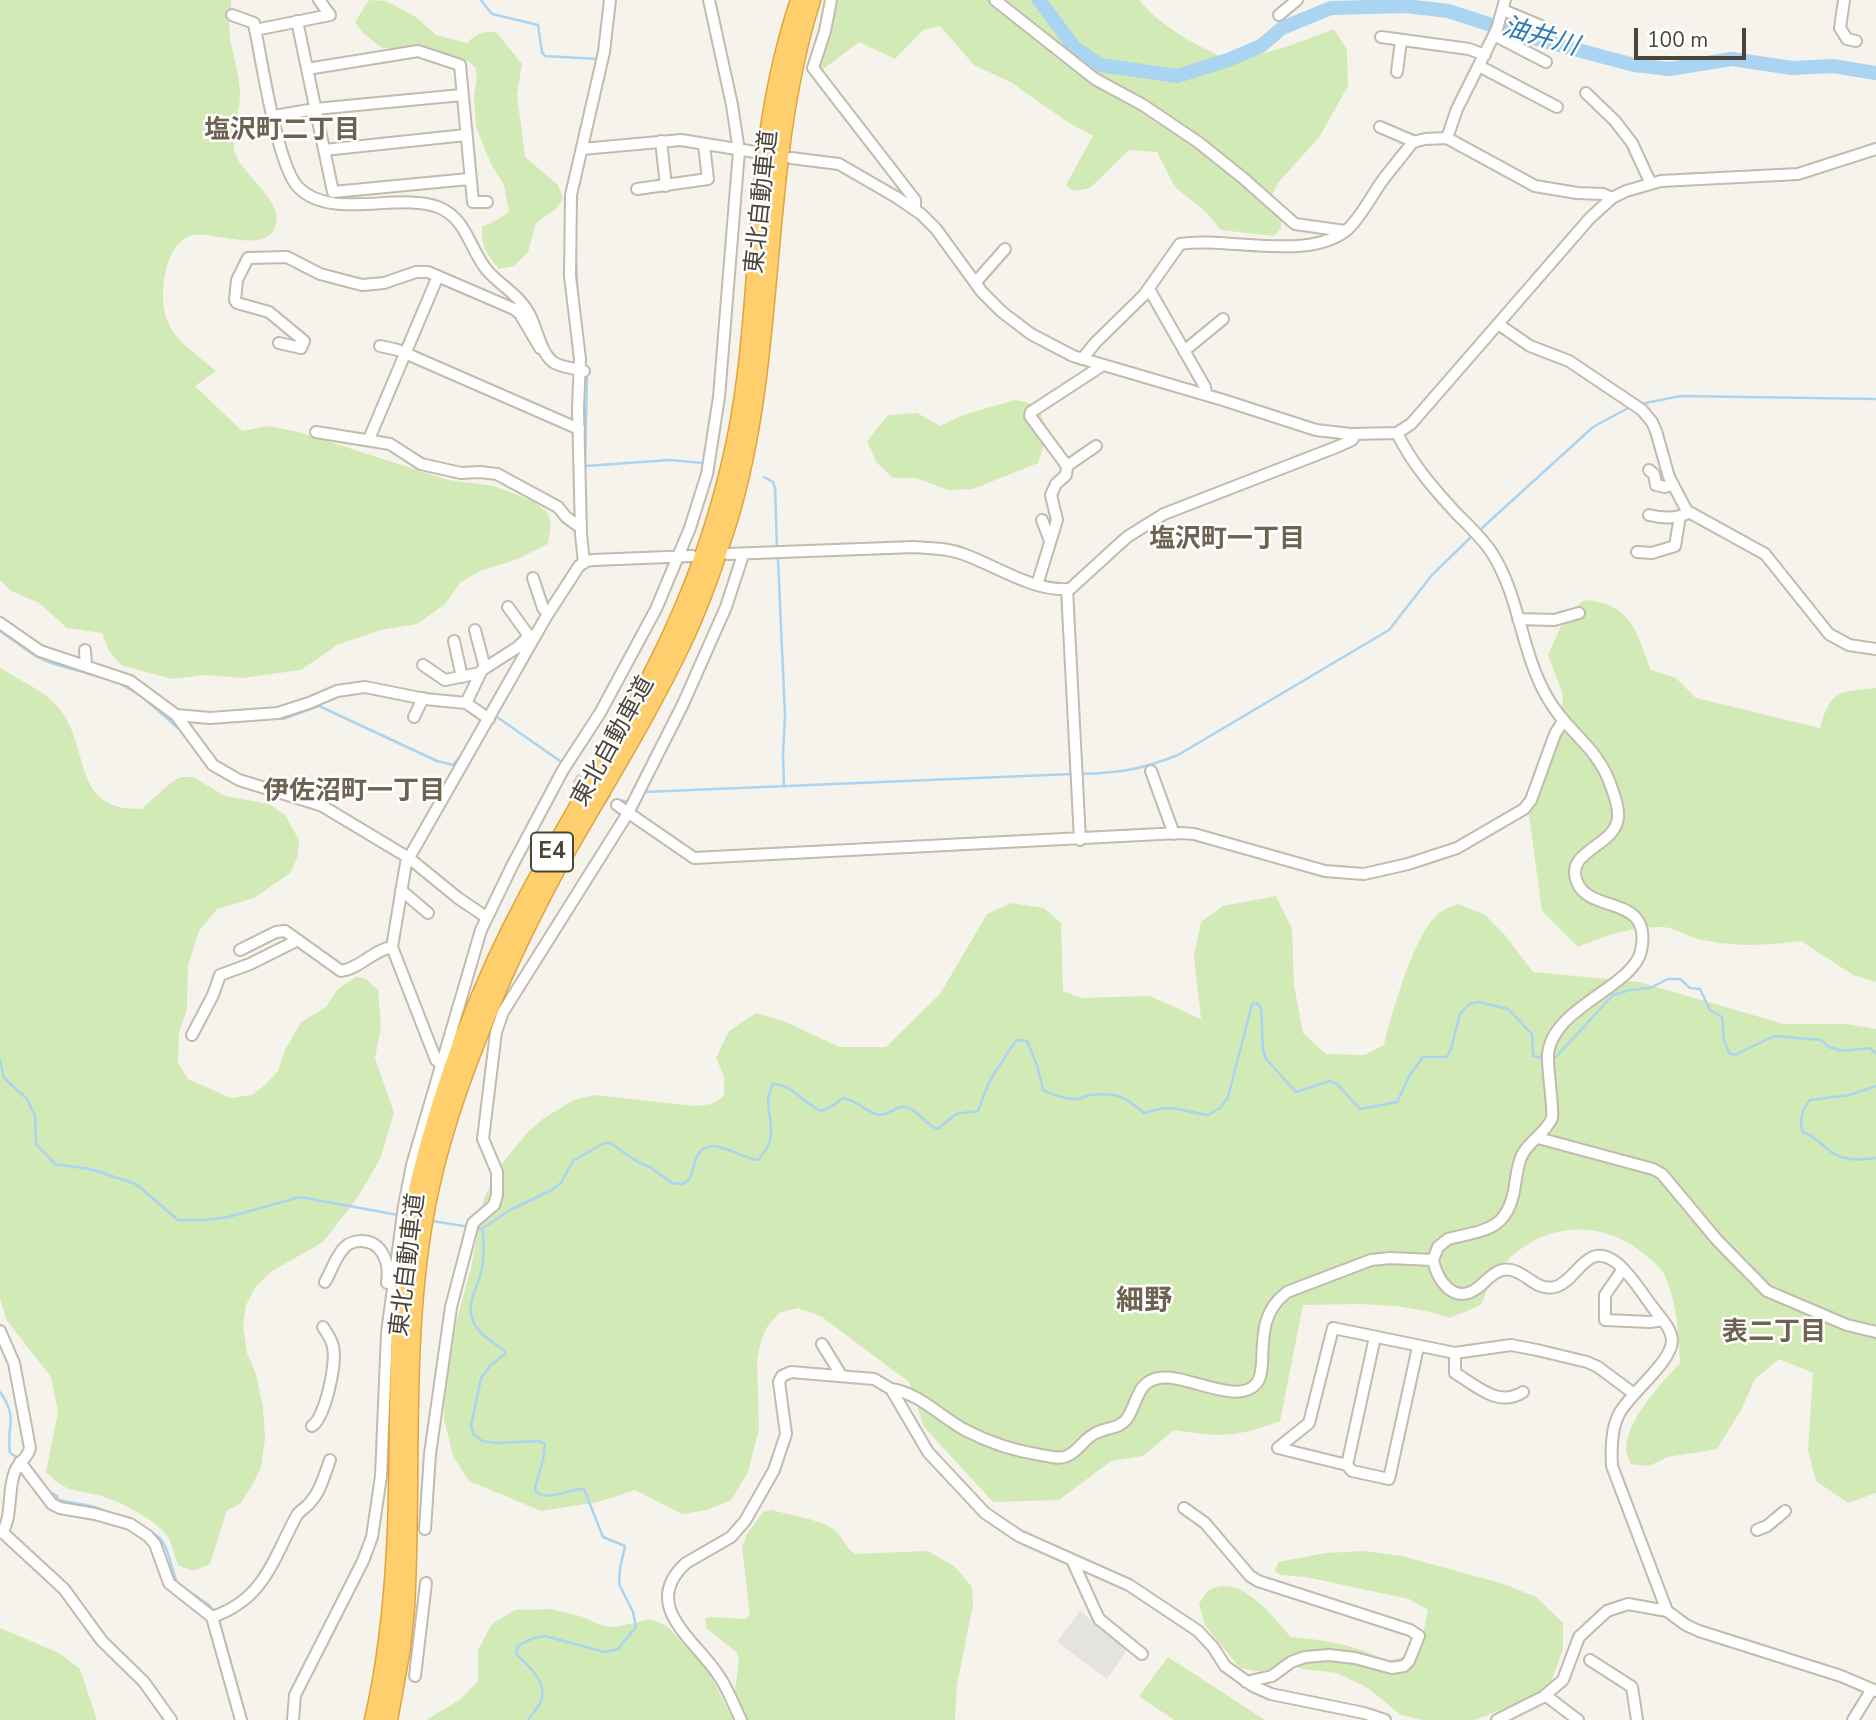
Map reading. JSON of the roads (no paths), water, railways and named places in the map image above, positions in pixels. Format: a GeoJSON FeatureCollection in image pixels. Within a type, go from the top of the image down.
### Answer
{"type":"FeatureCollection","features":[{"type":"Feature","properties":{"kind":"highway","name":"東北自動車道"},"geometry":{"type":"LineString","coordinates":[[373,1720],[381,1688],[396,1548],[402,1296],[411,1222],[419,1184],[443,1097],[491,972],[525,900],[654,671],[707,546],[725,483],[743,398],[766,149],[777,84],[799,0]]}},
{"type":"Feature","properties":{"kind":"highway","name":"東北自動車道"},"geometry":{"type":"LineString","coordinates":[[389,1720],[406,1608],[414,1310],[423,1225],[431,1185],[475,1044],[520,940],[686,635],[708,582],[729,518],[747,447],[760,371],[782,129],[798,50],[812,0]]}},
{"type":"Feature","properties":{"kind":"street"},"geometry":{"type":"LineString","coordinates":[[255,30],[330,15],[318,0]]}},
{"type":"Feature","properties":{"kind":"street"},"geometry":{"type":"LineString","coordinates":[[584,563],[579,429],[582,370],[570,276],[571,195],[604,52],[610,0]]}},
{"type":"Feature","properties":{"kind":"street"},"geometry":{"type":"LineString","coordinates":[[293,1720],[295,1695],[363,1561],[372,1537],[381,1476],[386,1336],[412,1165],[443,1066],[467,974],[486,917],[563,771],[600,713],[656,609],[679,556],[707,474],[719,397],[738,183],[738,151],[732,106],[709,0]]}},
{"type":"Feature","properties":{"kind":"street"},"geometry":{"type":"LineString","coordinates":[[831,0],[825,31],[813,68],[915,200],[915,210]]}},
{"type":"Feature","properties":{"kind":"street"},"geometry":{"type":"LineString","coordinates":[[995,0],[1095,79],[1143,105],[1206,148],[1295,224],[1345,231]]}},
{"type":"Feature","properties":{"kind":"street"},"geometry":{"type":"LineString","coordinates":[[1279,15],[1297,0]]}},
{"type":"Feature","properties":{"kind":"street"},"geometry":{"type":"LineString","coordinates":[[1844,0],[1840,28],[1847,39],[1856,41]]}},
{"type":"Feature","properties":{"kind":"street"},"geometry":{"type":"LineString","coordinates":[[232,15],[254,23],[283,161],[296,186],[333,203],[429,205],[458,220],[487,271],[526,308],[551,361],[582,370]]}},
{"type":"Feature","properties":{"kind":"street"},"geometry":{"type":"LineString","coordinates":[[1500,19],[1541,26]]}},
{"type":"Feature","properties":{"kind":"street"},"geometry":{"type":"LineString","coordinates":[[1447,138],[1457,108],[1500,19]]}},
{"type":"Feature","properties":{"kind":"street"},"geometry":{"type":"LineString","coordinates":[[1500,19],[1546,62]]}},
{"type":"Feature","properties":{"kind":"street"},"geometry":{"type":"LineString","coordinates":[[297,21],[333,192],[469,179]]}},
{"type":"Feature","properties":{"kind":"street"},"geometry":{"type":"LineString","coordinates":[[1381,37],[1469,49],[1482,61],[1557,107]]}},
{"type":"Feature","properties":{"kind":"street"},"geometry":{"type":"LineString","coordinates":[[1397,72],[1402,40]]}},
{"type":"Feature","properties":{"kind":"street"},"geometry":{"type":"LineString","coordinates":[[307,69],[418,51],[460,65],[473,202],[487,202]]}},
{"type":"Feature","properties":{"kind":"street"},"geometry":{"type":"LineString","coordinates":[[1586,93],[1615,121],[1632,143],[1651,184]]}},
{"type":"Feature","properties":{"kind":"street"},"geometry":{"type":"LineString","coordinates":[[274,116],[315,109],[463,95]]}},
{"type":"Feature","properties":{"kind":"street"},"geometry":{"type":"LineString","coordinates":[[1380,127],[1415,142],[1447,138],[1535,186],[1577,193],[1604,194],[1612,198]]}},
{"type":"Feature","properties":{"kind":"street"},"geometry":{"type":"LineString","coordinates":[[324,150],[466,135]]}},
{"type":"Feature","properties":{"kind":"street"},"geometry":{"type":"LineString","coordinates":[[582,149],[681,140],[755,152]]}},
{"type":"Feature","properties":{"kind":"street"},"geometry":{"type":"LineString","coordinates":[[661,141],[666,186]]}},
{"type":"Feature","properties":{"kind":"street"},"geometry":{"type":"LineString","coordinates":[[1082,359],[1149,289],[1180,244],[1301,245],[1322,241],[1345,231],[1415,142]]}},
{"type":"Feature","properties":{"kind":"street"},"geometry":{"type":"LineString","coordinates":[[637,189],[708,179],[704,145]]}},
{"type":"Feature","properties":{"kind":"street"},"geometry":{"type":"LineString","coordinates":[[791,158],[839,164],[915,210],[936,229],[975,283],[1002,312],[1031,334],[1073,356],[1316,430],[1356,435],[1397,433],[1411,424],[1590,218],[1612,198],[1626,191],[1673,180],[1798,174],[1876,149]]}},
{"type":"Feature","properties":{"kind":"street"},"geometry":{"type":"LineString","coordinates":[[1383,161],[1395,166]]}},
{"type":"Feature","properties":{"kind":"street"},"geometry":{"type":"LineString","coordinates":[[975,283],[1005,249]]}},
{"type":"Feature","properties":{"kind":"street"},"geometry":{"type":"LineString","coordinates":[[279,343],[301,348],[304,341],[269,312],[237,303],[235,300],[237,280],[248,258],[287,257],[320,274],[362,285],[384,284],[416,272],[428,272],[514,309],[547,355]]}},
{"type":"Feature","properties":{"kind":"street"},"geometry":{"type":"LineString","coordinates":[[369,439],[438,276]]}},
{"type":"Feature","properties":{"kind":"street"},"geometry":{"type":"LineString","coordinates":[[1149,289],[1205,387],[1206,395]]}},
{"type":"Feature","properties":{"kind":"street"},"geometry":{"type":"LineString","coordinates":[[1184,351],[1223,319]]}},
{"type":"Feature","properties":{"kind":"street"},"geometry":{"type":"LineString","coordinates":[[1498,324],[1530,346],[1569,361],[1630,401],[1652,422],[1684,514],[1675,546],[1652,553],[1637,552]]}},
{"type":"Feature","properties":{"kind":"street"},"geometry":{"type":"LineString","coordinates":[[380,346],[405,354],[579,429]]}},
{"type":"Feature","properties":{"kind":"street"},"geometry":{"type":"LineString","coordinates":[[1037,585],[1057,520],[1051,495],[1056,484],[1066,475],[1067,466],[1030,416],[1031,412],[1103,365]]}},
{"type":"Feature","properties":{"kind":"street"},"geometry":{"type":"LineString","coordinates":[[316,432],[390,444],[421,464],[461,473],[497,474],[558,507],[581,528]]}},
{"type":"Feature","properties":{"kind":"street"},"geometry":{"type":"LineString","coordinates":[[1397,433],[1409,458],[1492,552],[1504,576],[1537,677],[1546,696],[1563,721],[1598,757],[1611,785],[1618,808],[1618,820],[1606,839],[1578,859],[1574,869],[1576,881],[1582,891],[1592,899],[1622,907],[1632,914],[1639,923],[1641,942],[1638,959],[1629,970],[1577,1011],[1552,1036],[1548,1056],[1553,1116],[1523,1154],[1513,1195],[1502,1220],[1484,1232],[1448,1239],[1438,1248],[1433,1260],[1435,1271],[1444,1287],[1460,1293],[1474,1291],[1501,1270],[1517,1271],[1538,1286],[1548,1288],[1563,1283],[1583,1262],[1595,1257],[1611,1259],[1623,1269],[1663,1320],[1671,1335],[1670,1349],[1633,1393],[1617,1419],[1612,1440],[1612,1466],[1667,1611]]}},
{"type":"Feature","properties":{"kind":"street"},"geometry":{"type":"LineString","coordinates":[[728,554],[939,548],[965,554],[1037,585],[1067,589],[1075,586],[1127,537],[1164,514],[1339,446],[1356,435]]}},
{"type":"Feature","properties":{"kind":"street"},"geometry":{"type":"LineString","coordinates":[[1067,466],[1096,446]]}},
{"type":"Feature","properties":{"kind":"street"},"geometry":{"type":"LineString","coordinates":[[1650,470],[1654,474],[1656,485],[1665,487],[1673,484]]}},
{"type":"Feature","properties":{"kind":"street"},"geometry":{"type":"LineString","coordinates":[[1649,514],[1658,517],[1684,514],[1765,554],[1829,634],[1849,645],[1876,649]]}},
{"type":"Feature","properties":{"kind":"street"},"geometry":{"type":"LineString","coordinates":[[1042,520],[1050,541]]}},
{"type":"Feature","properties":{"kind":"street"},"geometry":{"type":"LineString","coordinates":[[425,1529],[430,1454],[451,1307],[473,1223],[494,1205],[497,1195],[496,1172],[483,1139],[496,1032],[503,1012],[632,804],[683,704],[717,627],[743,555]]}},
{"type":"Feature","properties":{"kind":"street"},"geometry":{"type":"LineString","coordinates":[[443,1066],[436,1060],[392,947],[405,863],[489,719],[533,636],[572,575],[584,563],[593,560],[692,556]]}},
{"type":"Feature","properties":{"kind":"street"},"geometry":{"type":"LineString","coordinates":[[533,578],[543,608],[548,614]]}},
{"type":"Feature","properties":{"kind":"street"},"geometry":{"type":"LineString","coordinates":[[1067,589],[1080,840]]}},
{"type":"Feature","properties":{"kind":"street"},"geometry":{"type":"LineString","coordinates":[[508,607],[533,636]]}},
{"type":"Feature","properties":{"kind":"street"},"geometry":{"type":"LineString","coordinates":[[1518,619],[1554,620],[1579,612]]}},
{"type":"Feature","properties":{"kind":"street"},"geometry":{"type":"LineString","coordinates":[[0,623],[40,651],[130,681],[176,715],[204,754],[221,770],[257,787],[320,805],[409,858],[486,917]]}},
{"type":"Feature","properties":{"kind":"street"},"geometry":{"type":"LineString","coordinates":[[466,703],[483,671],[475,630]]}},
{"type":"Feature","properties":{"kind":"street"},"geometry":{"type":"LineString","coordinates":[[423,665],[445,680],[462,677],[483,671],[533,636]]}},
{"type":"Feature","properties":{"kind":"street"},"geometry":{"type":"LineString","coordinates":[[454,641],[462,677]]}},
{"type":"Feature","properties":{"kind":"street"},"geometry":{"type":"LineString","coordinates":[[85,650],[86,666]]}},
{"type":"Feature","properties":{"kind":"street"},"geometry":{"type":"LineString","coordinates":[[176,715],[210,718],[278,713],[309,704],[337,691],[365,687],[466,703],[489,719]]}},
{"type":"Feature","properties":{"kind":"street"},"geometry":{"type":"LineString","coordinates":[[414,717],[423,698]]}},
{"type":"Feature","properties":{"kind":"street"},"geometry":{"type":"LineString","coordinates":[[617,805],[632,804],[694,858],[1194,834],[1316,870],[1364,874],[1457,848],[1524,809],[1531,800],[1555,734],[1563,721]]}},
{"type":"Feature","properties":{"kind":"street"},"geometry":{"type":"LineString","coordinates":[[563,771],[575,778]]}},
{"type":"Feature","properties":{"kind":"street"},"geometry":{"type":"LineString","coordinates":[[1151,771],[1174,834]]}},
{"type":"Feature","properties":{"kind":"street"},"geometry":{"type":"LineString","coordinates":[[401,890],[428,913]]}},
{"type":"Feature","properties":{"kind":"street"},"geometry":{"type":"LineString","coordinates":[[240,950],[276,932],[285,931],[341,971],[349,970],[380,949],[392,947]]}},
{"type":"Feature","properties":{"kind":"street"},"geometry":{"type":"LineString","coordinates":[[192,1035],[213,995],[220,975],[261,959],[298,940]]}},
{"type":"Feature","properties":{"kind":"street"},"geometry":{"type":"LineString","coordinates":[[253,943],[261,959]]}},
{"type":"Feature","properties":{"kind":"street"},"geometry":{"type":"LineString","coordinates":[[1538,1138],[1653,1169],[1662,1174],[1717,1240],[1767,1291],[1847,1325],[1876,1332]]}},
{"type":"Feature","properties":{"kind":"street"},"geometry":{"type":"LineString","coordinates":[[325,1282],[344,1247],[356,1241],[374,1243],[385,1257],[388,1273],[381,1322],[386,1336]]}},
{"type":"Feature","properties":{"kind":"street"},"geometry":{"type":"LineString","coordinates":[[741,1720],[720,1677],[672,1617],[668,1591],[675,1575],[686,1563],[731,1537],[744,1521],[774,1470],[786,1434],[779,1382],[782,1376],[792,1372],[874,1379],[891,1389],[905,1391],[965,1430],[1000,1444],[1059,1458],[1068,1456],[1088,1436],[1126,1421],[1141,1387],[1159,1377],[1174,1377],[1228,1391],[1244,1392],[1250,1389],[1260,1378],[1265,1320],[1277,1300],[1287,1292],[1371,1260],[1433,1260]]}},
{"type":"Feature","properties":{"kind":"street"},"geometry":{"type":"LineString","coordinates":[[1623,1269],[1605,1295],[1605,1320],[1663,1320]]}},
{"type":"Feature","properties":{"kind":"street"},"geometry":{"type":"LineString","coordinates":[[312,1426],[320,1418],[334,1355],[333,1346],[323,1328]]}},
{"type":"Feature","properties":{"kind":"street"},"geometry":{"type":"LineString","coordinates":[[1418,1347],[1389,1479],[1352,1471],[1347,1465],[1278,1448],[1300,1433],[1309,1423],[1333,1328],[1455,1353],[1511,1345],[1537,1350],[1587,1362],[1633,1393]]}},
{"type":"Feature","properties":{"kind":"street"},"geometry":{"type":"LineString","coordinates":[[0,1331],[14,1363],[30,1448],[29,1454],[20,1462],[11,1485],[8,1516],[1,1532],[64,1589],[102,1641],[144,1682],[171,1720]]}},
{"type":"Feature","properties":{"kind":"street"},"geometry":{"type":"LineString","coordinates":[[1347,1465],[1375,1336]]}},
{"type":"Feature","properties":{"kind":"street"},"geometry":{"type":"LineString","coordinates":[[822,1344],[841,1375]]}},
{"type":"Feature","properties":{"kind":"street"},"geometry":{"type":"LineString","coordinates":[[1455,1353],[1455,1373],[1496,1398],[1513,1398],[1522,1392]]}},
{"type":"Feature","properties":{"kind":"street"},"geometry":{"type":"LineString","coordinates":[[891,1389],[928,1452],[985,1513],[1019,1536],[1129,1586],[1198,1631],[1226,1666],[1246,1682],[1271,1694],[1364,1713],[1385,1720]]}},
{"type":"Feature","properties":{"kind":"street"},"geometry":{"type":"LineString","coordinates":[[212,1617],[239,1604],[265,1580],[298,1512],[314,1498],[330,1460]]}},
{"type":"Feature","properties":{"kind":"street"},"geometry":{"type":"LineString","coordinates":[[20,1462],[52,1504],[130,1524],[155,1544],[169,1583],[212,1617],[241,1720]]}},
{"type":"Feature","properties":{"kind":"street"},"geometry":{"type":"LineString","coordinates":[[1184,1508],[1205,1523],[1258,1581],[1410,1630],[1419,1636],[1409,1661],[1404,1666],[1392,1668],[1354,1658],[1329,1655],[1305,1657],[1291,1662],[1272,1675],[1246,1682]]}},
{"type":"Feature","properties":{"kind":"street"},"geometry":{"type":"LineString","coordinates":[[1757,1530],[1767,1526],[1785,1511]]}},
{"type":"Feature","properties":{"kind":"street"},"geometry":{"type":"LineString","coordinates":[[1072,1560],[1099,1619],[1142,1654]]}},
{"type":"Feature","properties":{"kind":"street"},"geometry":{"type":"LineString","coordinates":[[415,1676],[426,1583]]}},
{"type":"Feature","properties":{"kind":"street"},"geometry":{"type":"LineString","coordinates":[[1497,1720],[1545,1695],[1563,1680],[1579,1637],[1607,1611],[1628,1604],[1667,1611],[1686,1625],[1699,1630],[1875,1690],[1853,1720]]}},
{"type":"Feature","properties":{"kind":"street"},"geometry":{"type":"LineString","coordinates":[[1590,1660],[1632,1687],[1637,1720]]}},
{"type":"Feature","properties":{"kind":"street"},"geometry":{"type":"LineString","coordinates":[[1545,1695],[1578,1720]]}},
{"type":"Feature","properties":{"kind":"waterway"},"geometry":{"type":"LineString","coordinates":[[481,0],[492,14],[538,25],[545,56],[598,59]]}},
{"type":"Feature","properties":{"kind":"waterway","name":"油井川"},"geometry":{"type":"LineString","coordinates":[[1039,0],[1074,47],[1100,65],[1177,76],[1261,46],[1282,28],[1331,8],[1406,6],[1448,11],[1529,37],[1634,65],[1669,69],[1732,59],[1792,68],[1833,66],[1876,73]]}},
{"type":"Feature","properties":{"kind":"waterway"},"geometry":{"type":"LineString","coordinates":[[576,208],[577,194]]}},
{"type":"Feature","properties":{"kind":"waterway"},"geometry":{"type":"LineString","coordinates":[[575,242],[578,302]]}},
{"type":"Feature","properties":{"kind":"waterway"},"geometry":{"type":"LineString","coordinates":[[587,375],[585,466],[670,460],[703,463]]}},
{"type":"Feature","properties":{"kind":"waterway"},"geometry":{"type":"LineString","coordinates":[[1640,404],[1681,396],[1876,399]]}},
{"type":"Feature","properties":{"kind":"waterway"},"geometry":{"type":"LineString","coordinates":[[1482,528],[1593,427],[1630,407]]}},
{"type":"Feature","properties":{"kind":"waterway"},"geometry":{"type":"LineString","coordinates":[[764,477],[773,482],[775,488],[777,548]]}},
{"type":"Feature","properties":{"kind":"waterway"},"geometry":{"type":"LineString","coordinates":[[1079,774],[1129,770],[1178,755],[1389,630],[1432,575],[1471,537]]}},
{"type":"Feature","properties":{"kind":"waterway"},"geometry":{"type":"LineString","coordinates":[[778,560],[785,715],[784,787]]}},
{"type":"Feature","properties":{"kind":"waterway"},"geometry":{"type":"LineString","coordinates":[[0,631],[34,655],[51,663],[111,680]]}},
{"type":"Feature","properties":{"kind":"waterway"},"geometry":{"type":"LineString","coordinates":[[117,682],[140,695],[180,727]]}},
{"type":"Feature","properties":{"kind":"waterway"},"geometry":{"type":"LineString","coordinates":[[275,718],[283,719],[319,706],[437,761],[453,765],[481,721]]}},
{"type":"Feature","properties":{"kind":"waterway"},"geometry":{"type":"LineString","coordinates":[[497,717],[560,761]]}},
{"type":"Feature","properties":{"kind":"waterway"},"geometry":{"type":"LineString","coordinates":[[212,723],[251,720]]}},
{"type":"Feature","properties":{"kind":"waterway"},"geometry":{"type":"LineString","coordinates":[[643,794],[1072,774]]}},
{"type":"Feature","properties":{"kind":"waterway"},"geometry":{"type":"LineString","coordinates":[[619,800],[629,802]]}},
{"type":"Feature","properties":{"kind":"waterway"},"geometry":{"type":"LineString","coordinates":[[1555,1058],[1613,995],[1650,988],[1668,979],[1680,979],[1690,988],[1700,989],[1710,1010],[1722,1017],[1724,1040],[1729,1053],[1735,1055],[1774,1036],[1821,1040],[1829,1047],[1843,1051],[1869,1048],[1876,1053]]}},
{"type":"Feature","properties":{"kind":"waterway"},"geometry":{"type":"LineString","coordinates":[[477,1228],[482,1229],[508,1211],[552,1190],[561,1183],[573,1161],[604,1143],[610,1143],[672,1183],[682,1184],[689,1180],[699,1153],[712,1146],[758,1160],[770,1140],[768,1104],[773,1084],[786,1087],[821,1111],[843,1098],[879,1115],[906,1107],[938,1129],[956,1114],[978,1111],[989,1082],[1018,1040],[1027,1041],[1043,1090],[1070,1099],[1090,1095],[1113,1095],[1125,1099],[1144,1113],[1170,1108],[1208,1115],[1220,1108],[1228,1097],[1252,1004],[1257,1003],[1261,1008],[1263,1050],[1266,1059],[1296,1092],[1330,1081],[1337,1084],[1360,1109],[1397,1102],[1410,1075],[1423,1057],[1447,1057],[1460,1014],[1469,1004],[1478,1002],[1508,1009],[1532,1034],[1533,1056],[1542,1058]]}},
{"type":"Feature","properties":{"kind":"waterway"},"geometry":{"type":"LineString","coordinates":[[0,1060],[4,1078],[27,1099],[35,1116],[36,1144],[55,1164],[90,1169],[136,1184],[178,1220],[228,1217],[300,1197],[398,1215]]}},
{"type":"Feature","properties":{"kind":"waterway"},"geometry":{"type":"LineString","coordinates":[[1876,1086],[1850,1095],[1810,1100],[1801,1120],[1803,1132],[1836,1155],[1854,1159],[1876,1158]]}},
{"type":"Feature","properties":{"kind":"waterway"},"geometry":{"type":"LineString","coordinates":[[432,1221],[470,1227]]}},
{"type":"Feature","properties":{"kind":"waterway"},"geometry":{"type":"LineString","coordinates":[[482,1229],[483,1263],[471,1303],[471,1315],[479,1330],[505,1351],[505,1354],[490,1366],[481,1378],[471,1426],[474,1435],[482,1441],[495,1443],[539,1441],[545,1444],[535,1488],[536,1492],[542,1495],[584,1489],[603,1537],[625,1546],[619,1584],[633,1612],[636,1627],[618,1649],[605,1652],[545,1636],[533,1638],[518,1646],[516,1654],[536,1674],[542,1687],[541,1701],[528,1720]]}},
{"type":"Feature","properties":{"kind":"waterway"},"geometry":{"type":"LineString","coordinates":[[0,1392],[9,1409],[10,1453],[18,1458]]}},
{"type":"Feature","properties":{"kind":"waterway"},"geometry":{"type":"LineString","coordinates":[[47,1490],[57,1496],[58,1500],[91,1506],[117,1515]]}},
{"type":"Feature","properties":{"kind":"waterway"},"geometry":{"type":"LineString","coordinates":[[136,1522],[160,1538],[177,1583],[216,1613]]}},
{"type":"Feature","properties":{"kind":"waterway"},"geometry":{"type":"LineString","coordinates":[[219,1619],[227,1650]]}},
{"type":"Feature","properties":{"kind":"waterway"},"geometry":{"type":"LineString","coordinates":[[229,1656],[244,1711]]}},
{"type":"Feature","properties":{"kind":"tunnel"},"geometry":{"type":"LineString","coordinates":[[575,778],[617,805]]}},
{"type":"Feature","properties":{"kind":"district","name":"塩沢町二丁目"},"geometry":{"type":"Point","coordinates":[282,132]}},
{"type":"Feature","properties":{"kind":"district","name":"塩沢町一丁目"},"geometry":{"type":"Point","coordinates":[1227,541]}},
{"type":"Feature","properties":{"kind":"district","name":"伊佐沼町一丁目"},"geometry":{"type":"Point","coordinates":[354,793]}},
{"type":"Feature","properties":{"kind":"district","name":"細野"},"geometry":{"type":"Point","coordinates":[1144,1302]}},
{"type":"Feature","properties":{"kind":"district","name":"表二丁目"},"geometry":{"type":"Point","coordinates":[1774,1334]}}]}
